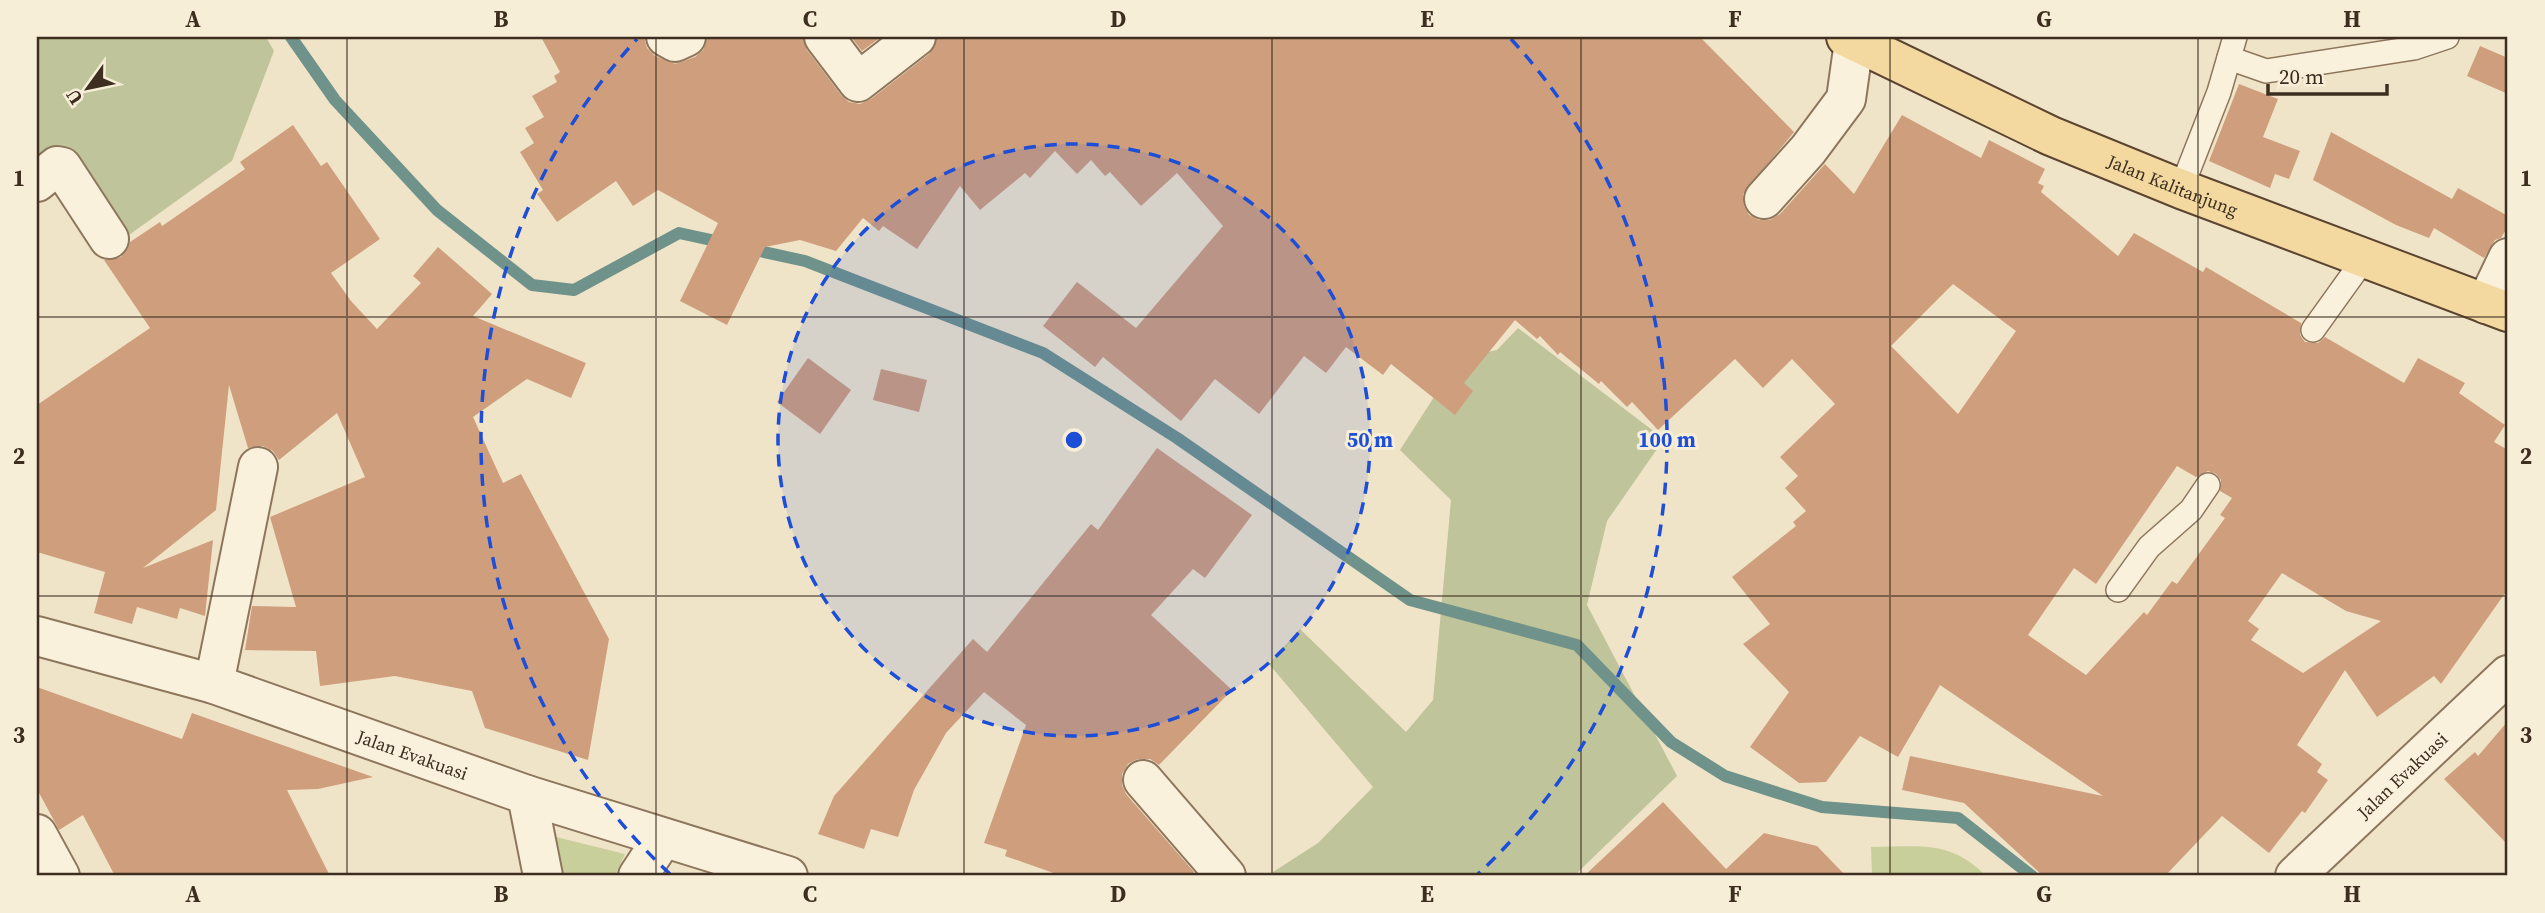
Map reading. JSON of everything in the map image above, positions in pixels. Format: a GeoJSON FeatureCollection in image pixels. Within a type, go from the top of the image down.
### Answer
{"type":"FeatureCollection","features":[{"type":"Feature","properties":{"kind":"main road","name":"Jalan Kalitanjung"},"geometry":{"type":"LineString","coordinates":[[1850,39],[2051,136],[2181,189],[2497,308]]}},
{"type":"Feature","properties":{"kind":"street"},"geometry":{"type":"LineString","coordinates":[[666,37],[675,42],[686,37]]}},
{"type":"Feature","properties":{"kind":"street"},"geometry":{"type":"LineString","coordinates":[[824,37],[858,82],[916,37]]}},
{"type":"Feature","properties":{"kind":"street"},"geometry":{"type":"LineString","coordinates":[[1764,199],[1808,150],[1846,99],[1850,39]]}},
{"type":"Feature","properties":{"kind":"street"},"geometry":{"type":"LineString","coordinates":[[37,182],[57,166],[62,167],[109,239]]}},
{"type":"Feature","properties":{"kind":"street"},"geometry":{"type":"LineString","coordinates":[[2497,308],[2508,258]]}},
{"type":"Feature","properties":{"kind":"street"},"geometry":{"type":"LineString","coordinates":[[214,684],[258,467]]}},
{"type":"Feature","properties":{"kind":"street","name":"Jalan Evakuasi"},"geometry":{"type":"LineString","coordinates":[[37,636],[214,684],[527,795],[788,876]]}},
{"type":"Feature","properties":{"kind":"street","name":"Jalan Evakuasi"},"geometry":{"type":"LineString","coordinates":[[2295,876],[2508,675]]}},
{"type":"Feature","properties":{"kind":"street"},"geometry":{"type":"LineString","coordinates":[[1143,780],[1226,876]]}},
{"type":"Feature","properties":{"kind":"street"},"geometry":{"type":"LineString","coordinates":[[527,795],[542,876]]}},
{"type":"Feature","properties":{"kind":"street"},"geometry":{"type":"LineString","coordinates":[[37,834],[60,876]]}},
{"type":"Feature","properties":{"kind":"street"},"geometry":{"type":"LineString","coordinates":[[638,876],[663,838]]}},
{"type":"Feature","properties":{"kind":"lane"},"geometry":{"type":"LineString","coordinates":[[2181,189],[2232,47],[2266,71],[2414,48],[2446,37]]}},
{"type":"Feature","properties":{"kind":"lane"},"geometry":{"type":"LineString","coordinates":[[2312,330],[2364,259]]}},
{"type":"Feature","properties":{"kind":"lane"},"geometry":{"type":"LineString","coordinates":[[2118,590],[2149,547],[2191,510],[2208,485]]}},
{"type":"Feature","properties":{"kind":"green space"},"geometry":{"type":"Polygon","coordinates":[[[37,37],[266,37],[274,51],[232,161],[122,240],[37,171],[37,37]]]}},
{"type":"Feature","properties":{"kind":"green space"},"geometry":{"type":"Polygon","coordinates":[[[1518,328],[1664,439],[1607,521],[1587,605],[1677,776],[1574,876],[1267,876],[1318,843],[1373,787],[1269,664],[1300,629],[1406,732],[1433,700],[1451,500],[1400,450],[1459,358],[1497,350],[1518,328]]]}},
{"type":"Feature","properties":{"kind":"green space"},"geometry":{"type":"Polygon","coordinates":[[[556,837],[625,854],[615,876],[564,876],[555,851],[556,837]]]}},
{"type":"Feature","properties":{"kind":"green space"},"geometry":{"type":"Polygon","coordinates":[[[1919,846],[1946,851],[1973,864],[1986,876],[1872,876],[1871,847],[1919,846]]]}},
{"type":"Feature","properties":{"kind":"building"},"geometry":{"type":"Polygon","coordinates":[[[541,37],[644,37],[647,48],[655,56],[675,64],[695,57],[703,50],[707,37],[803,37],[807,50],[841,95],[849,102],[860,104],[871,99],[929,54],[937,37],[1700,37],[1794,132],[1743,194],[1744,206],[1749,215],[1759,220],[1770,220],[1780,214],[1825,164],[1854,194],[1902,115],[1981,158],[1989,140],[2045,169],[2038,183],[2044,186],[2041,192],[2118,256],[2134,233],[2203,272],[2206,267],[2301,323],[2300,335],[2305,342],[2318,343],[2325,337],[2404,383],[2418,358],[2465,383],[2459,393],[2505,425],[2494,442],[2508,450],[2508,589],[2441,684],[2434,676],[2377,717],[2345,670],[2297,745],[2322,764],[2317,772],[2328,780],[2305,813],[2302,811],[2269,853],[2222,816],[2165,876],[2043,876],[1964,803],[1902,790],[1910,756],[2103,796],[1940,685],[1898,757],[1860,736],[1826,782],[1799,783],[1750,747],[1789,692],[1743,644],[1770,624],[1732,577],[1796,526],[1793,522],[1806,511],[1785,488],[1798,476],[1780,457],[1835,404],[1792,359],[1763,388],[1735,359],[1658,430],[1632,402],[1627,407],[1601,381],[1599,384],[1560,352],[1558,355],[1540,336],[1537,339],[1515,320],[1464,383],[1473,391],[1455,415],[1391,364],[1383,375],[1346,347],[1326,373],[1304,356],[1259,414],[1215,379],[1181,421],[1103,357],[1095,367],[1043,326],[1077,282],[1136,328],[1223,226],[1177,173],[1141,206],[1110,172],[1105,176],[1091,160],[1077,174],[1055,151],[1030,178],[1025,173],[980,210],[960,186],[917,249],[883,226],[879,231],[863,218],[836,251],[800,240],[765,247],[727,325],[680,301],[718,223],[658,190],[633,206],[616,181],[557,222],[537,194],[543,190],[520,152],[534,143],[525,128],[544,117],[532,96],[557,82],[554,76],[560,72],[541,37]],[[1953,284],[1891,346],[1958,414],[2016,331],[1953,284]],[[2177,466],[2096,584],[2074,568],[2028,635],[2086,675],[2144,612],[2147,615],[2172,581],[2177,584],[2225,518],[2220,515],[2232,498],[2220,491],[2221,480],[2216,474],[2208,471],[2196,477],[2177,466]],[[2282,573],[2248,621],[2259,629],[2251,640],[2303,673],[2381,621],[2346,611],[2282,573]]]}},
{"type":"Feature","properties":{"kind":"building"},"geometry":{"type":"Polygon","coordinates":[[[851,37],[881,37],[862,51],[851,37]]]}},
{"type":"Feature","properties":{"kind":"building"},"geometry":{"type":"Polygon","coordinates":[[[2480,46],[2508,58],[2508,94],[2467,76],[2480,46]]]}},
{"type":"Feature","properties":{"kind":"building"},"geometry":{"type":"Polygon","coordinates":[[[2239,84],[2278,99],[2263,137],[2300,151],[2289,179],[2275,174],[2270,188],[2209,161],[2239,84]]]}},
{"type":"Feature","properties":{"kind":"building"},"geometry":{"type":"Polygon","coordinates":[[[293,125],[321,166],[327,162],[380,239],[331,273],[351,301],[377,329],[421,283],[413,276],[438,247],[492,294],[473,316],[586,363],[571,398],[527,379],[473,417],[503,483],[521,474],[609,639],[588,760],[485,728],[472,691],[395,676],[320,686],[316,651],[245,650],[252,606],[296,607],[270,517],[365,477],[337,413],[279,460],[273,451],[263,446],[248,448],[229,385],[216,510],[143,568],[213,540],[205,616],[180,608],[177,619],[137,607],[132,624],[94,613],[105,572],[37,552],[37,405],[150,328],[104,260],[121,257],[130,242],[160,222],[162,226],[245,169],[240,162],[293,125]]]}},
{"type":"Feature","properties":{"kind":"building"},"geometry":{"type":"Polygon","coordinates":[[[2331,132],[2452,199],[2458,188],[2508,216],[2508,226],[2484,258],[2434,228],[2429,238],[2396,225],[2313,180],[2331,132]]]}},
{"type":"Feature","properties":{"kind":"building"},"geometry":{"type":"Polygon","coordinates":[[[808,358],[851,390],[820,434],[777,402],[808,358]]]}},
{"type":"Feature","properties":{"kind":"building"},"geometry":{"type":"Polygon","coordinates":[[[881,369],[927,380],[919,412],[873,400],[881,369]]]}},
{"type":"Feature","properties":{"kind":"building"},"geometry":{"type":"Polygon","coordinates":[[[1157,448],[1252,515],[1205,578],[1193,569],[1151,615],[1232,690],[1159,765],[1150,759],[1138,759],[1128,764],[1122,774],[1122,785],[1126,794],[1194,872],[1191,876],[1062,876],[1005,856],[1007,850],[984,843],[1026,725],[984,692],[946,733],[914,790],[898,837],[871,829],[864,849],[818,834],[834,796],[973,639],[987,652],[1091,524],[1098,530],[1157,448]]]}},
{"type":"Feature","properties":{"kind":"building"},"geometry":{"type":"Polygon","coordinates":[[[37,687],[182,739],[192,713],[373,777],[318,789],[287,790],[330,876],[115,876],[83,815],[59,830],[37,789],[37,687]]]}},
{"type":"Feature","properties":{"kind":"building"},"geometry":{"type":"Polygon","coordinates":[[[2508,721],[2508,845],[2444,779],[2475,752],[2478,756],[2508,721]]]}},
{"type":"Feature","properties":{"kind":"building"},"geometry":{"type":"Polygon","coordinates":[[[1663,802],[1726,869],[1764,833],[1817,846],[1846,876],[1584,876],[1663,802]]]}},
{"type":"Feature","properties":{"kind":"waterway"},"geometry":{"type":"LineString","coordinates":[[291,37],[335,100],[437,210],[532,285],[574,290],[679,233],[725,243]]}},
{"type":"Feature","properties":{"kind":"waterway"},"geometry":{"type":"LineString","coordinates":[[746,248],[805,261],[1043,353],[1177,438],[1410,600],[1577,645],[1671,742],[1725,776],[1822,807],[1958,818],[2032,876]]}}]}
